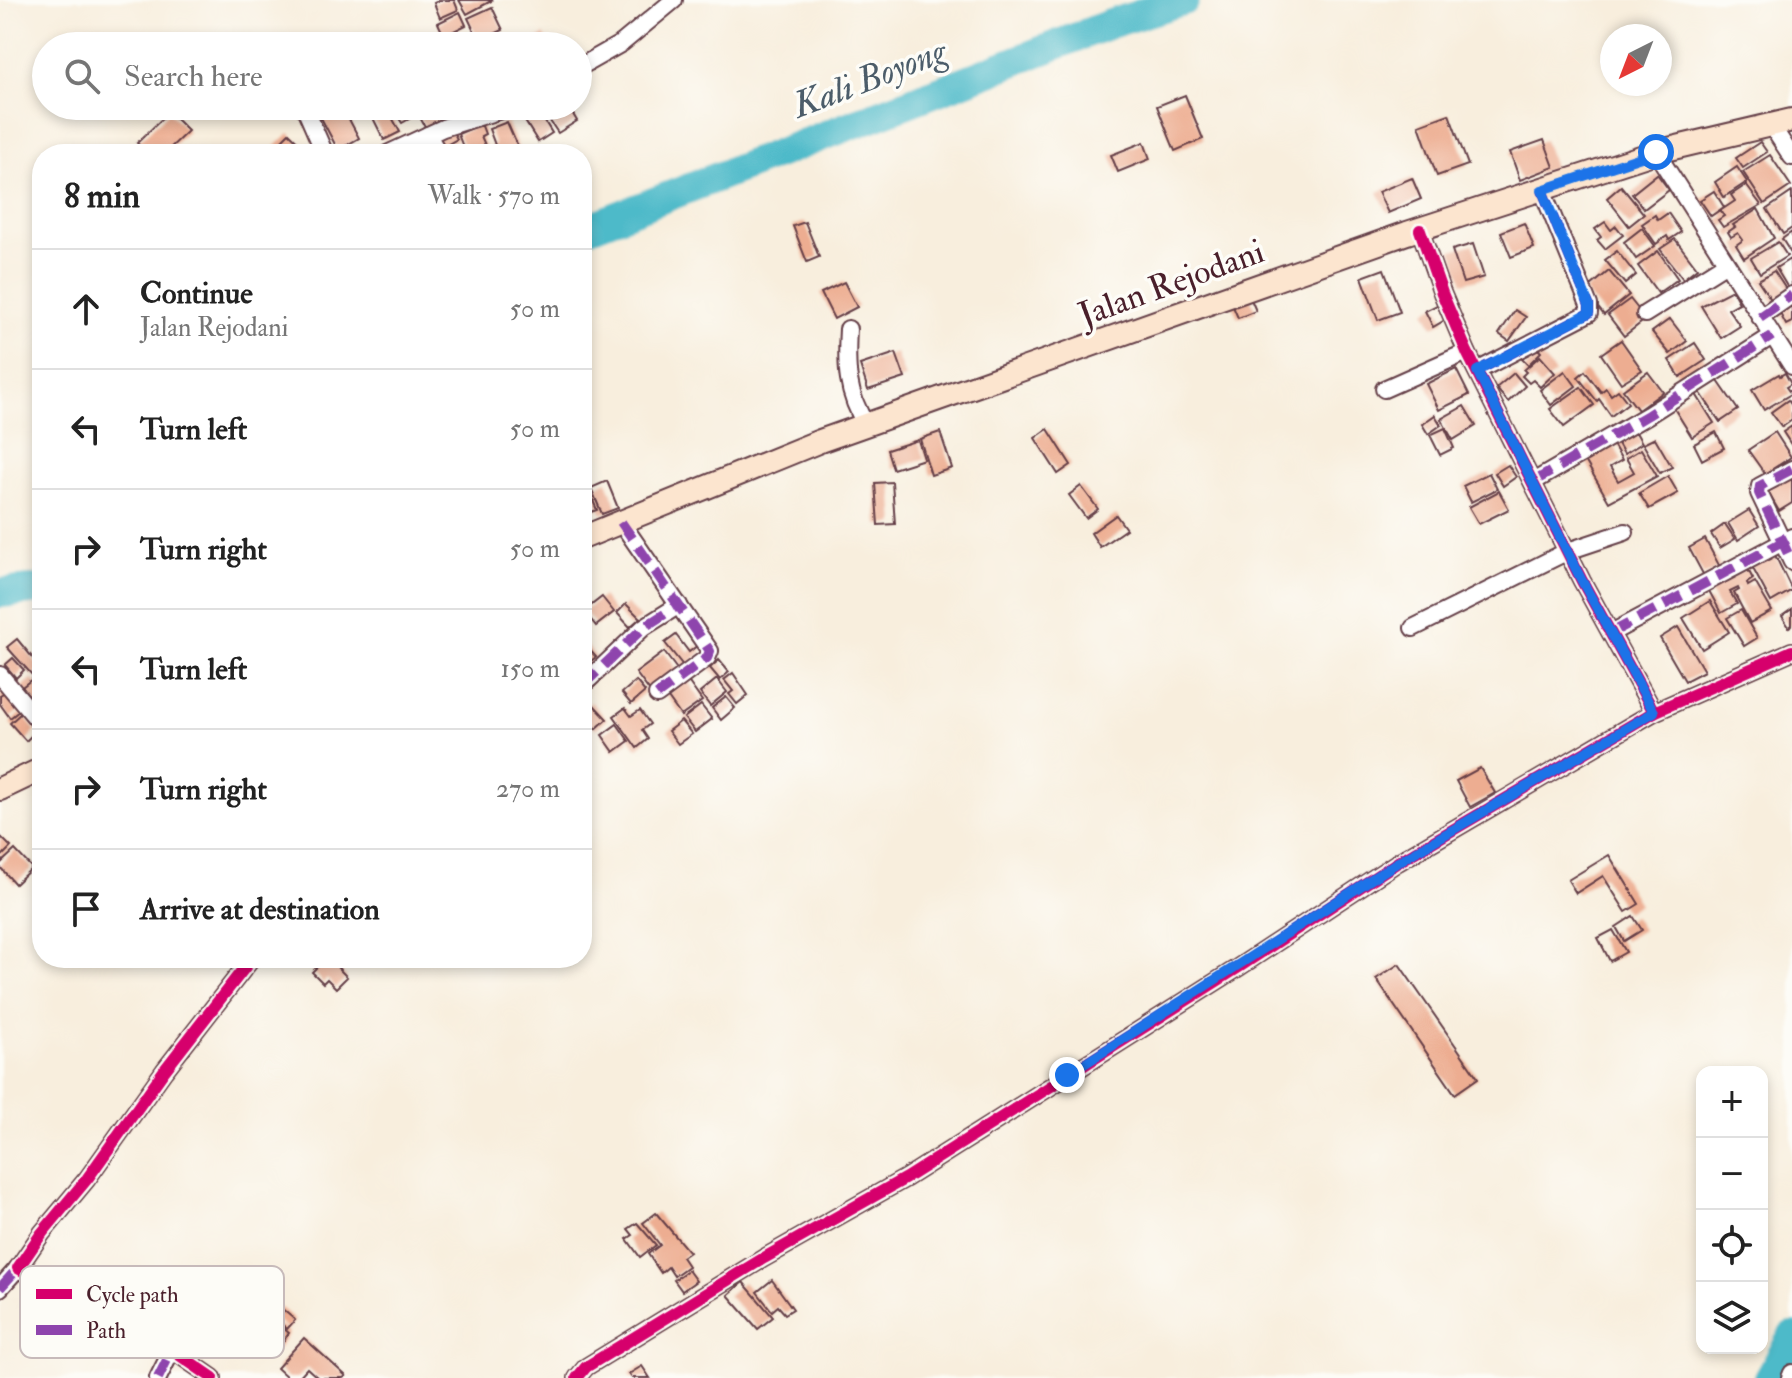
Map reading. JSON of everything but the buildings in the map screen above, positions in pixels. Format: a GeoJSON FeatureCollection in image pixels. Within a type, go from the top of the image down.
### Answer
{"type":"FeatureCollection","features":[{"type":"Feature","properties":{"kind":"main road","name":"Jalan Rejodani"},"geometry":{"type":"LineString","coordinates":[[592,534],[820,441],[1420,230],[1656,152],[1782,123]]}},
{"type":"Feature","properties":{"kind":"main road"},"geometry":{"type":"LineString","coordinates":[[0,789],[32,774]]}},
{"type":"Feature","properties":{"kind":"street"},"geometry":{"type":"LineString","coordinates":[[592,60],[622,43],[674,0]]}},
{"type":"Feature","properties":{"kind":"street"},"geometry":{"type":"LineString","coordinates":[[310,120],[321,144]]}},
{"type":"Feature","properties":{"kind":"street"},"geometry":{"type":"LineString","coordinates":[[409,144],[469,120]]}},
{"type":"Feature","properties":{"kind":"street"},"geometry":{"type":"LineString","coordinates":[[1782,123],[1792,157]]}},
{"type":"Feature","properties":{"kind":"street"},"geometry":{"type":"LineString","coordinates":[[428,135],[433,144]]}},
{"type":"Feature","properties":{"kind":"street"},"geometry":{"type":"LineString","coordinates":[[1656,152],[1792,366]]}},
{"type":"Feature","properties":{"kind":"street"},"geometry":{"type":"LineString","coordinates":[[1477,371],[1589,313],[1589,305],[1542,190]]}},
{"type":"Feature","properties":{"kind":"street"},"geometry":{"type":"LineString","coordinates":[[1420,230],[1467,352],[1654,712]]}},
{"type":"Feature","properties":{"kind":"street"},"geometry":{"type":"LineString","coordinates":[[1645,314],[1725,264]]}},
{"type":"Feature","properties":{"kind":"street"},"geometry":{"type":"LineString","coordinates":[[1760,317],[1792,295]]}},
{"type":"Feature","properties":{"kind":"street"},"geometry":{"type":"LineString","coordinates":[[848,329],[848,384],[857,411],[857,428]]}},
{"type":"Feature","properties":{"kind":"street"},"geometry":{"type":"LineString","coordinates":[[1533,482],[1648,415],[1772,336]]}},
{"type":"Feature","properties":{"kind":"street"},"geometry":{"type":"LineString","coordinates":[[1384,389],[1467,352]]}},
{"type":"Feature","properties":{"kind":"street"},"geometry":{"type":"LineString","coordinates":[[1792,469],[1768,480],[1760,486],[1759,493],[1787,540],[1792,562]]}},
{"type":"Feature","properties":{"kind":"street"},"geometry":{"type":"LineString","coordinates":[[621,522],[710,651],[709,655],[657,695]]}},
{"type":"Feature","properties":{"kind":"street"},"geometry":{"type":"LineString","coordinates":[[1413,628],[1568,551],[1625,532]]}},
{"type":"Feature","properties":{"kind":"street"},"geometry":{"type":"LineString","coordinates":[[1611,633],[1787,540]]}},
{"type":"Feature","properties":{"kind":"street"},"geometry":{"type":"LineString","coordinates":[[592,676],[644,627],[679,605]]}},
{"type":"Feature","properties":{"kind":"street"},"geometry":{"type":"LineString","coordinates":[[577,1378],[586,1367],[764,1258],[906,1178],[1398,862],[1654,712],[1792,651]]}},
{"type":"Feature","properties":{"kind":"street"},"geometry":{"type":"LineString","coordinates":[[0,675],[32,713]]}},
{"type":"Feature","properties":{"kind":"street"},"geometry":{"type":"LineString","coordinates":[[0,1288],[87,1179],[164,1071],[244,968]]}},
{"type":"Feature","properties":{"kind":"street"},"geometry":{"type":"LineString","coordinates":[[158,1378],[168,1358]]}},
{"type":"Feature","properties":{"kind":"street"},"geometry":{"type":"LineString","coordinates":[[184,1358],[213,1378]]}},
{"type":"Feature","properties":{"kind":"waterway","name":"Kali Boyong"},"geometry":{"type":"LineString","coordinates":[[592,226],[1110,24],[1185,0]]}},
{"type":"Feature","properties":{"kind":"waterway","name":"Kali Boyong"},"geometry":{"type":"LineString","coordinates":[[0,593],[32,590]]}},
{"type":"Feature","properties":{"kind":"waterway"},"geometry":{"type":"LineString","coordinates":[[1769,1378],[1792,1337]]}},
{"type":"Feature","properties":{"kind":"marked path"},"geometry":{"type":"LineString","coordinates":[[1477,371],[1589,313],[1589,305],[1542,190]]}},
{"type":"Feature","properties":{"kind":"marked path"},"geometry":{"type":"LineString","coordinates":[[1760,317],[1792,295]]}},
{"type":"Feature","properties":{"kind":"marked path"},"geometry":{"type":"LineString","coordinates":[[1533,482],[1648,415],[1772,336]]}},
{"type":"Feature","properties":{"kind":"marked path"},"geometry":{"type":"LineString","coordinates":[[1792,469],[1760,486],[1759,493],[1792,562]]}},
{"type":"Feature","properties":{"kind":"marked path"},"geometry":{"type":"LineString","coordinates":[[621,522],[710,651],[707,658],[657,695]]}},
{"type":"Feature","properties":{"kind":"marked path"},"geometry":{"type":"LineString","coordinates":[[1611,633],[1792,537]]}},
{"type":"Feature","properties":{"kind":"marked path"},"geometry":{"type":"LineString","coordinates":[[592,676],[644,627],[679,605]]}},
{"type":"Feature","properties":{"kind":"marked path"},"geometry":{"type":"LineString","coordinates":[[0,1288],[18,1268]]}},
{"type":"Feature","properties":{"kind":"marked path"},"geometry":{"type":"LineString","coordinates":[[158,1378],[168,1358]]}},
{"type":"Feature","properties":{"kind":"cycle path"},"geometry":{"type":"LineString","coordinates":[[1420,230],[1467,352],[1582,581],[1654,712],[1792,651]]}},
{"type":"Feature","properties":{"kind":"cycle path"},"geometry":{"type":"LineString","coordinates":[[577,1378],[586,1367],[764,1258],[906,1178],[1239,967],[1398,862],[1654,712]]}},
{"type":"Feature","properties":{"kind":"cycle path"},"geometry":{"type":"LineString","coordinates":[[20,1269],[42,1233],[87,1179],[164,1071],[244,968]]}},
{"type":"Feature","properties":{"kind":"cycle path"},"geometry":{"type":"LineString","coordinates":[[184,1358],[213,1378]]}},
{"type":"Feature","properties":{"kind":"route"},"geometry":{"type":"LineString","coordinates":[[1067,1075],[1398,862],[1654,712],[1582,581],[1477,371],[1589,313],[1589,305],[1542,190],[1656,152]]}}]}
